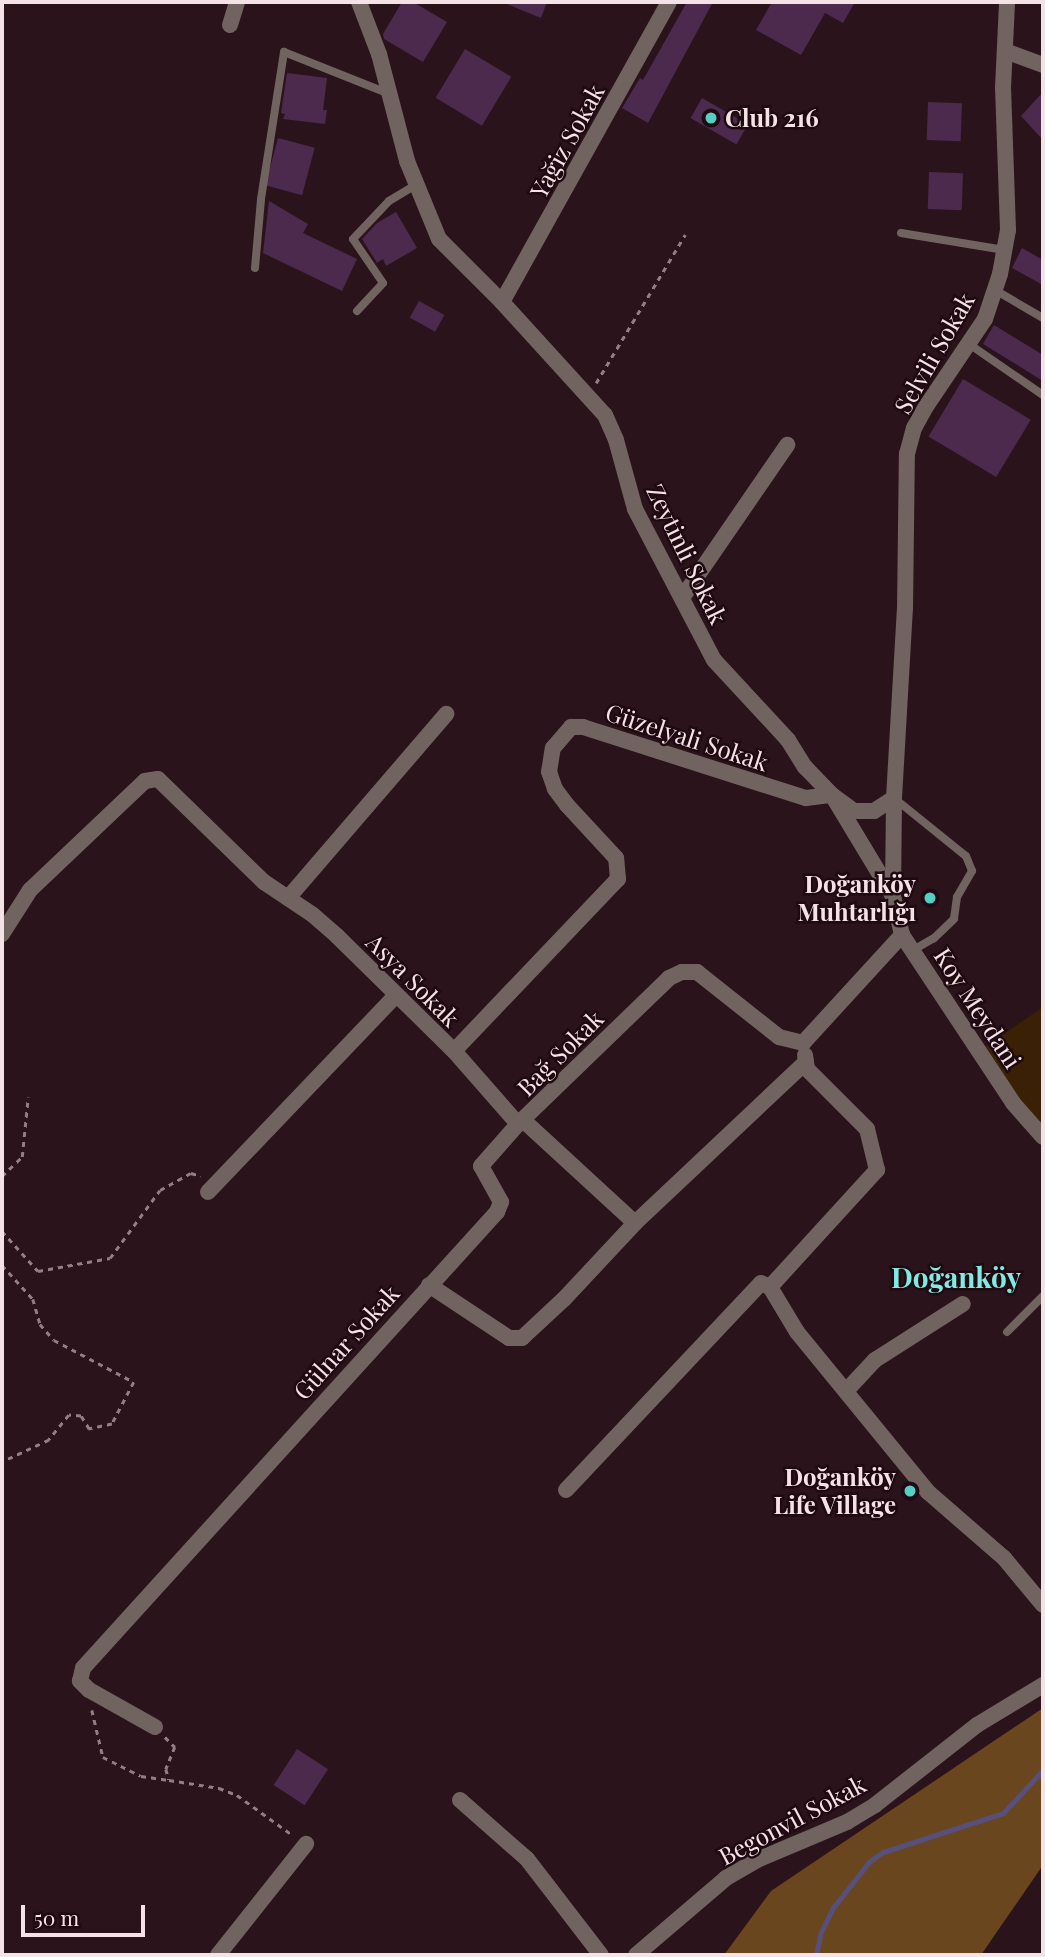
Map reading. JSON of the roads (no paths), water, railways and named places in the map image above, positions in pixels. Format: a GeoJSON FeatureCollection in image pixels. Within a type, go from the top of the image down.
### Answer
{"type":"FeatureCollection","features":[{"type":"Feature","properties":{"kind":"street"},"geometry":{"type":"LineString","coordinates":[[230,25],[237,2]]}},
{"type":"Feature","properties":{"kind":"street","name":"Zeytinli Sokak"},"geometry":{"type":"LineString","coordinates":[[359,2],[379,54],[387,93],[416,185],[439,239],[502,302],[605,415],[616,440],[635,509],[715,660],[788,740],[805,767],[832,796],[893,896],[902,935]]}},
{"type":"Feature","properties":{"kind":"street","name":"Yağiz Sokak"},"geometry":{"type":"LineString","coordinates":[[502,302],[669,2]]}},
{"type":"Feature","properties":{"kind":"street","name":"Selvili Sokak"},"geometry":{"type":"LineString","coordinates":[[893,896],[894,799],[905,609],[907,454],[914,428],[927,405],[985,319],[1005,250],[1008,230],[1005,51],[1007,2]]}},
{"type":"Feature","properties":{"kind":"street"},"geometry":{"type":"LineString","coordinates":[[1005,51],[1043,65]]}},
{"type":"Feature","properties":{"kind":"street"},"geometry":{"type":"LineString","coordinates":[[682,598],[787,445]]}},
{"type":"Feature","properties":{"kind":"street"},"geometry":{"type":"LineString","coordinates":[[288,898],[446,714]]}},
{"type":"Feature","properties":{"kind":"street","name":"Güzelyali Sokak"},"geometry":{"type":"LineString","coordinates":[[454,1051],[618,879],[619,867],[616,858],[567,805],[555,789],[549,772],[553,748],[571,727],[583,727],[806,798],[832,796]]}},
{"type":"Feature","properties":{"kind":"street","name":"Asya Sokak"},"geometry":{"type":"LineString","coordinates":[[2,934],[30,890],[145,781],[158,779],[264,882],[337,936],[454,1051],[520,1122],[635,1223]]}},
{"type":"Feature","properties":{"kind":"street"},"geometry":{"type":"LineString","coordinates":[[832,796],[854,811],[874,811],[894,799]]}},
{"type":"Feature","properties":{"kind":"street"},"geometry":{"type":"LineString","coordinates":[[770,1287],[877,1170],[867,1129],[807,1069],[803,1043],[902,935]]}},
{"type":"Feature","properties":{"kind":"street","name":"Koy Meydani"},"geometry":{"type":"LineString","coordinates":[[902,935],[1013,1103],[1043,1137]]}},
{"type":"Feature","properties":{"kind":"street","name":"Bağ Sokak"},"geometry":{"type":"LineString","coordinates":[[429,1285],[497,1212],[502,1202],[481,1166],[520,1122],[669,978],[682,972],[697,972],[779,1037],[803,1043]]}},
{"type":"Feature","properties":{"kind":"street"},"geometry":{"type":"LineString","coordinates":[[213,1186],[396,995]]}},
{"type":"Feature","properties":{"kind":"street","name":"Gülnar Sokak"},"geometry":{"type":"LineString","coordinates":[[155,1727],[89,1690],[80,1681],[83,1668],[429,1285],[509,1338],[522,1338],[564,1299],[635,1223],[806,1062]]}},
{"type":"Feature","properties":{"kind":"street"},"geometry":{"type":"LineString","coordinates":[[566,1490],[761,1283],[770,1287],[797,1332],[928,1492],[1004,1558],[1043,1605]]}},
{"type":"Feature","properties":{"kind":"street"},"geometry":{"type":"LineString","coordinates":[[846,1391],[875,1360],[963,1304]]}},
{"type":"Feature","properties":{"kind":"street","name":"Begonvil Sokak"},"geometry":{"type":"LineString","coordinates":[[636,1955],[726,1878],[757,1860],[847,1822],[875,1805],[977,1726],[1043,1685]]}},
{"type":"Feature","properties":{"kind":"street"},"geometry":{"type":"LineString","coordinates":[[460,1800],[527,1859],[601,1955]]}},
{"type":"Feature","properties":{"kind":"street"},"geometry":{"type":"LineString","coordinates":[[218,1955],[306,1844]]}},
{"type":"Feature","properties":{"kind":"lane"},"geometry":{"type":"LineString","coordinates":[[255,268],[261,199],[284,52],[387,93]]}},
{"type":"Feature","properties":{"kind":"lane"},"geometry":{"type":"LineString","coordinates":[[357,311],[383,283],[353,239],[389,201],[416,185]]}},
{"type":"Feature","properties":{"kind":"lane"},"geometry":{"type":"LineString","coordinates":[[901,233],[1005,250]]}},
{"type":"Feature","properties":{"kind":"lane"},"geometry":{"type":"LineString","coordinates":[[995,290],[1043,318]]}},
{"type":"Feature","properties":{"kind":"lane"},"geometry":{"type":"LineString","coordinates":[[969,344],[1043,395]]}},
{"type":"Feature","properties":{"kind":"lane"},"geometry":{"type":"LineString","coordinates":[[894,799],[966,856],[972,871],[957,897],[954,919],[934,938],[913,950]]}},
{"type":"Feature","properties":{"kind":"lane"},"geometry":{"type":"LineString","coordinates":[[1007,1332],[1043,1296]]}},
{"type":"Feature","properties":{"kind":"waterway"},"geometry":{"type":"LineString","coordinates":[[816,1955],[821,1932],[832,1909],[869,1862],[883,1852],[1003,1813],[1043,1770]]}},
{"type":"Feature","properties":{"kind":"place","name":"Club 216"},"geometry":{"type":"Point","coordinates":[711,118]}},
{"type":"Feature","properties":{"kind":"place","name":"Doğanköy Muhtarlığı"},"geometry":{"type":"Point","coordinates":[930,898]}},
{"type":"Feature","properties":{"kind":"place","name":"Doğanköy Life Village"},"geometry":{"type":"Point","coordinates":[910,1491]}},
{"type":"Feature","properties":{"kind":"district","name":"Doğanköy"},"geometry":{"type":"Point","coordinates":[956,1277]}}]}
